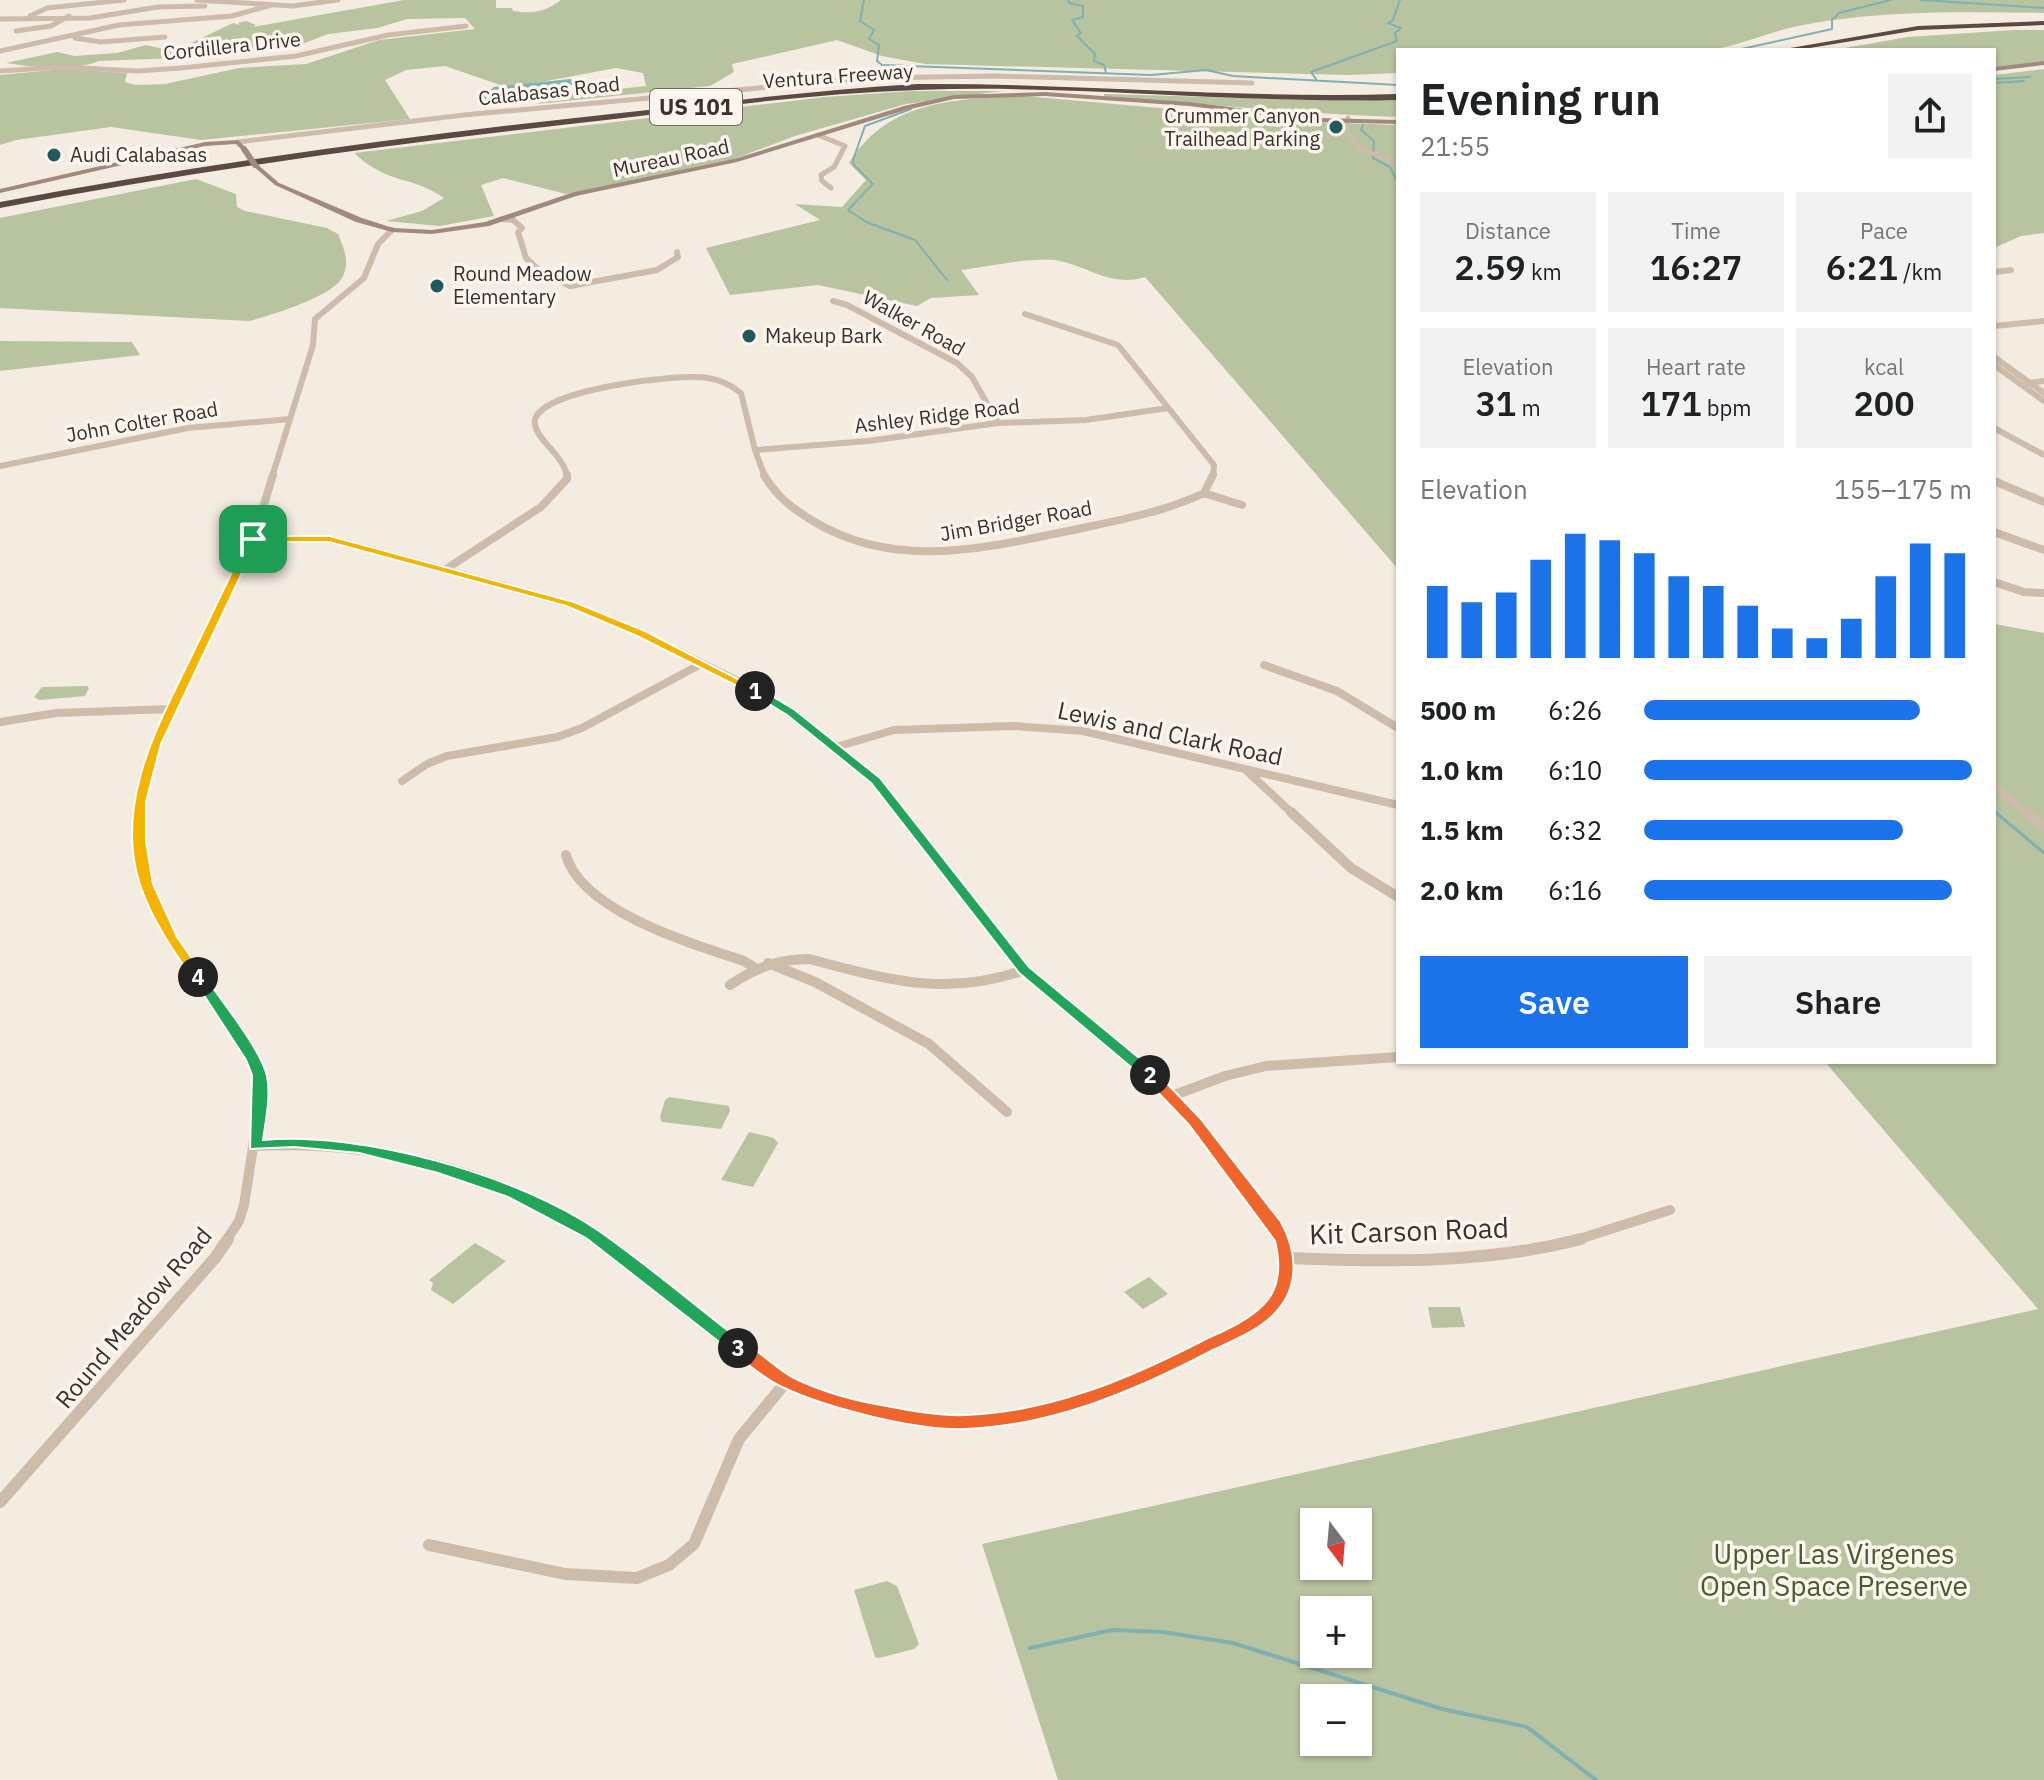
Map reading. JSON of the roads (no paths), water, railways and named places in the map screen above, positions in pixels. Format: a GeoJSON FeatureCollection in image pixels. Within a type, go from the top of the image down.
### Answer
{"type":"FeatureCollection","features":[{"type":"Feature","properties":{"kind":"highway"},"geometry":{"type":"LineString","coordinates":[[1795,48],[1904,29],[2044,25]]}},
{"type":"Feature","properties":{"kind":"highway"},"geometry":{"type":"LineString","coordinates":[[1827,48],[1925,33],[2044,25]]}},
{"type":"Feature","properties":{"kind":"highway","name":"Ventura Freeway"},"geometry":{"type":"LineString","coordinates":[[0,202],[354,145],[847,91],[984,87],[1292,98],[1396,95]]}},
{"type":"Feature","properties":{"kind":"main road"},"geometry":{"type":"LineString","coordinates":[[1996,71],[2044,65]]}},
{"type":"Feature","properties":{"kind":"main road","name":"Mureau Road"},"geometry":{"type":"LineString","coordinates":[[241,145],[268,178],[288,190],[359,220],[392,230],[443,231],[502,219],[574,194],[735,161],[918,104],[976,95],[1045,94],[1347,120],[1396,121]]}},
{"type":"Feature","properties":{"kind":"main road","name":"Calabasas Road"},"geometry":{"type":"LineString","coordinates":[[0,191],[185,147],[241,145]]}},
{"type":"Feature","properties":{"kind":"street"},"geometry":{"type":"LineString","coordinates":[[29,17],[33,12],[47,8],[124,0]]}},
{"type":"Feature","properties":{"kind":"street"},"geometry":{"type":"LineString","coordinates":[[197,0],[271,5],[312,5],[338,0]]}},
{"type":"Feature","properties":{"kind":"street"},"geometry":{"type":"LineString","coordinates":[[0,51],[148,20],[232,16],[271,5]]}},
{"type":"Feature","properties":{"kind":"street"},"geometry":{"type":"LineString","coordinates":[[90,18],[158,7],[228,6]]}},
{"type":"Feature","properties":{"kind":"street"},"geometry":{"type":"LineString","coordinates":[[16,31],[51,26],[69,16]]}},
{"type":"Feature","properties":{"kind":"street"},"geometry":{"type":"LineString","coordinates":[[0,19],[69,16],[119,25]]}},
{"type":"Feature","properties":{"kind":"street","name":"Cordillera Drive"},"geometry":{"type":"LineString","coordinates":[[0,71],[62,67],[138,71],[181,68],[296,56],[388,35],[466,26]]}},
{"type":"Feature","properties":{"kind":"street"},"geometry":{"type":"LineString","coordinates":[[72,37],[101,42],[165,37]]}},
{"type":"Feature","properties":{"kind":"street","name":"Calabasas Road"},"geometry":{"type":"LineString","coordinates":[[241,145],[464,115],[868,78],[995,76],[1252,83]]}},
{"type":"Feature","properties":{"kind":"street"},"geometry":{"type":"LineString","coordinates":[[1347,120],[1346,135],[1372,154],[1396,163]]}},
{"type":"Feature","properties":{"kind":"street"},"geometry":{"type":"LineString","coordinates":[[818,135],[845,146],[834,167],[821,175],[822,181],[831,188]]}},
{"type":"Feature","properties":{"kind":"street"},"geometry":{"type":"LineString","coordinates":[[502,219],[510,229],[518,232],[526,258],[540,271],[570,286],[657,270],[678,257],[677,252]]}},
{"type":"Feature","properties":{"kind":"street","name":"Round Meadow Road"},"geometry":{"type":"LineString","coordinates":[[0,1502],[226,1243],[244,1205],[261,1096],[256,1067],[170,937],[153,903],[142,867],[138,822],[142,786],[155,744],[253,539],[313,345],[316,318],[361,281],[375,245],[392,230]]}},
{"type":"Feature","properties":{"kind":"street"},"geometry":{"type":"LineString","coordinates":[[1996,272],[2011,270]]}},
{"type":"Feature","properties":{"kind":"street","name":"Walker Road"},"geometry":{"type":"LineString","coordinates":[[833,301],[847,305],[957,363],[972,377],[998,423]]}},
{"type":"Feature","properties":{"kind":"street"},"geometry":{"type":"LineString","coordinates":[[1025,314],[1118,345],[1214,465],[1214,478],[1204,493],[1242,505]]}},
{"type":"Feature","properties":{"kind":"street"},"geometry":{"type":"LineString","coordinates":[[1996,326],[2044,321]]}},
{"type":"Feature","properties":{"kind":"street"},"geometry":{"type":"LineString","coordinates":[[1996,358],[2044,393]]}},
{"type":"Feature","properties":{"kind":"street"},"geometry":{"type":"LineString","coordinates":[[1996,366],[2044,401]]}},
{"type":"Feature","properties":{"kind":"street","name":"Jim Bridger Road"},"geometry":{"type":"LineString","coordinates":[[446,569],[541,507],[561,489],[567,479],[567,466],[538,434],[535,418],[553,403],[662,378],[713,379],[734,387],[741,393],[763,474],[780,498],[847,539],[893,551],[919,553],[977,548],[1163,509],[1204,493]]}},
{"type":"Feature","properties":{"kind":"street"},"geometry":{"type":"LineString","coordinates":[[2020,384],[2044,381]]}},
{"type":"Feature","properties":{"kind":"street","name":"Ashley Ridge Road"},"geometry":{"type":"LineString","coordinates":[[757,450],[868,441],[998,423],[1072,421],[1168,408]]}},
{"type":"Feature","properties":{"kind":"street","name":"John Colter Road"},"geometry":{"type":"LineString","coordinates":[[0,466],[188,428],[290,419]]}},
{"type":"Feature","properties":{"kind":"street"},"geometry":{"type":"LineString","coordinates":[[1996,429],[2044,455]]}},
{"type":"Feature","properties":{"kind":"street"},"geometry":{"type":"LineString","coordinates":[[1996,482],[2044,502]]}},
{"type":"Feature","properties":{"kind":"street"},"geometry":{"type":"LineString","coordinates":[[1996,533],[2044,550]]}},
{"type":"Feature","properties":{"kind":"street"},"geometry":{"type":"LineString","coordinates":[[253,539],[330,539],[570,604],[641,633],[746,685],[791,713],[876,781],[1024,970],[1172,1096],[1275,1226],[1287,1258],[1284,1284],[1271,1308],[1245,1327],[1131,1383],[1048,1410],[964,1422],[927,1419],[885,1413],[786,1382],[765,1370],[591,1234],[514,1193],[359,1147],[294,1142],[255,1146]]}},
{"type":"Feature","properties":{"kind":"street"},"geometry":{"type":"LineString","coordinates":[[1996,583],[2024,592],[2044,593]]}},
{"type":"Feature","properties":{"kind":"street"},"geometry":{"type":"LineString","coordinates":[[402,781],[427,764],[447,756],[545,740],[582,728],[701,664]]}},
{"type":"Feature","properties":{"kind":"street"},"geometry":{"type":"LineString","coordinates":[[1264,665],[1329,687],[1396,727]]}},
{"type":"Feature","properties":{"kind":"street"},"geometry":{"type":"LineString","coordinates":[[0,722],[56,713],[171,709]]}},
{"type":"Feature","properties":{"kind":"street","name":"Lewis and Clark Road"},"geometry":{"type":"LineString","coordinates":[[836,747],[894,730],[1051,727],[1083,731],[1396,805]]}},
{"type":"Feature","properties":{"kind":"street"},"geometry":{"type":"LineString","coordinates":[[1244,769],[1351,868],[1396,896]]}},
{"type":"Feature","properties":{"kind":"street"},"geometry":{"type":"LineString","coordinates":[[1996,788],[2044,827]]}},
{"type":"Feature","properties":{"kind":"street"},"geometry":{"type":"LineString","coordinates":[[566,855],[568,867],[575,874],[634,922],[744,961],[755,968]]}},
{"type":"Feature","properties":{"kind":"street"},"geometry":{"type":"LineString","coordinates":[[730,985],[768,963],[809,959],[933,988],[969,986],[1024,970]]}},
{"type":"Feature","properties":{"kind":"street"},"geometry":{"type":"LineString","coordinates":[[768,963],[815,982],[929,1044],[1007,1112]]}},
{"type":"Feature","properties":{"kind":"street"},"geometry":{"type":"LineString","coordinates":[[1172,1096],[1203,1082],[1250,1068],[1280,1063],[1396,1057]]}},
{"type":"Feature","properties":{"kind":"street","name":"Kit Carson Road"},"geometry":{"type":"LineString","coordinates":[[1287,1258],[1420,1260],[1499,1254],[1577,1240],[1670,1210]]}},
{"type":"Feature","properties":{"kind":"street"},"geometry":{"type":"LineString","coordinates":[[429,1545],[565,1574],[637,1578],[669,1565],[694,1544],[739,1439],[786,1382]]}},
{"type":"Feature","properties":{"kind":"water"},"geometry":{"type":"Polygon","coordinates":[[[571,79],[572,85],[526,96],[501,100],[482,98],[494,87],[571,79]]]}},
{"type":"Feature","properties":{"kind":"waterway"},"geometry":{"type":"LineString","coordinates":[[864,0],[860,21],[874,30],[869,39],[879,45],[877,61],[882,65],[1151,75],[1206,70],[1233,76],[1396,85]]}},
{"type":"Feature","properties":{"kind":"waterway"},"geometry":{"type":"LineString","coordinates":[[1069,0],[1069,3],[1083,6],[1083,17],[1072,20],[1081,33],[1077,36],[1095,54],[1094,61],[1104,65],[1106,73]]}},
{"type":"Feature","properties":{"kind":"waterway"},"geometry":{"type":"LineString","coordinates":[[1316,79],[1311,72],[1397,41],[1395,33],[1401,28],[1388,23],[1393,20],[1400,0]]}},
{"type":"Feature","properties":{"kind":"waterway"},"geometry":{"type":"LineString","coordinates":[[1746,48],[1832,29],[1832,20],[1839,13],[1891,0]]}},
{"type":"Feature","properties":{"kind":"waterway"},"geometry":{"type":"LineString","coordinates":[[1921,0],[2044,8]]}},
{"type":"Feature","properties":{"kind":"waterway"},"geometry":{"type":"LineString","coordinates":[[1996,79],[2030,77]]}},
{"type":"Feature","properties":{"kind":"waterway"},"geometry":{"type":"LineString","coordinates":[[1996,83],[2024,81]]}},
{"type":"Feature","properties":{"kind":"waterway"},"geometry":{"type":"LineString","coordinates":[[911,109],[865,126],[853,160],[854,165],[873,184],[848,210],[866,222],[915,240],[947,280]]}},
{"type":"Feature","properties":{"kind":"waterway"},"geometry":{"type":"LineString","coordinates":[[1363,125],[1361,130],[1374,141],[1373,158],[1390,167],[1396,179]]}},
{"type":"Feature","properties":{"kind":"waterway"},"geometry":{"type":"LineString","coordinates":[[1996,813],[2044,853]]}},
{"type":"Feature","properties":{"kind":"waterway"},"geometry":{"type":"LineString","coordinates":[[1030,1648],[1112,1630],[1163,1632],[1233,1643],[1442,1709],[1527,1727],[1596,1780]]}},
{"type":"Feature","properties":{"kind":"place","name":"Crummer Canyon Trailhead Parking"},"geometry":{"type":"Point","coordinates":[1336,127]}},
{"type":"Feature","properties":{"kind":"place","name":"Audi Calabasas"},"geometry":{"type":"Point","coordinates":[54,155]}},
{"type":"Feature","properties":{"kind":"place","name":"Round Meadow Elementary"},"geometry":{"type":"Point","coordinates":[437,286]}},
{"type":"Feature","properties":{"kind":"place","name":"Makeup Bark"},"geometry":{"type":"Point","coordinates":[749,336]}},
{"type":"Feature","properties":{"kind":"park label","name":"Upper Las Virgenes Open Space Preserve"},"geometry":{"type":"Point","coordinates":[1834,1570]}}]}
